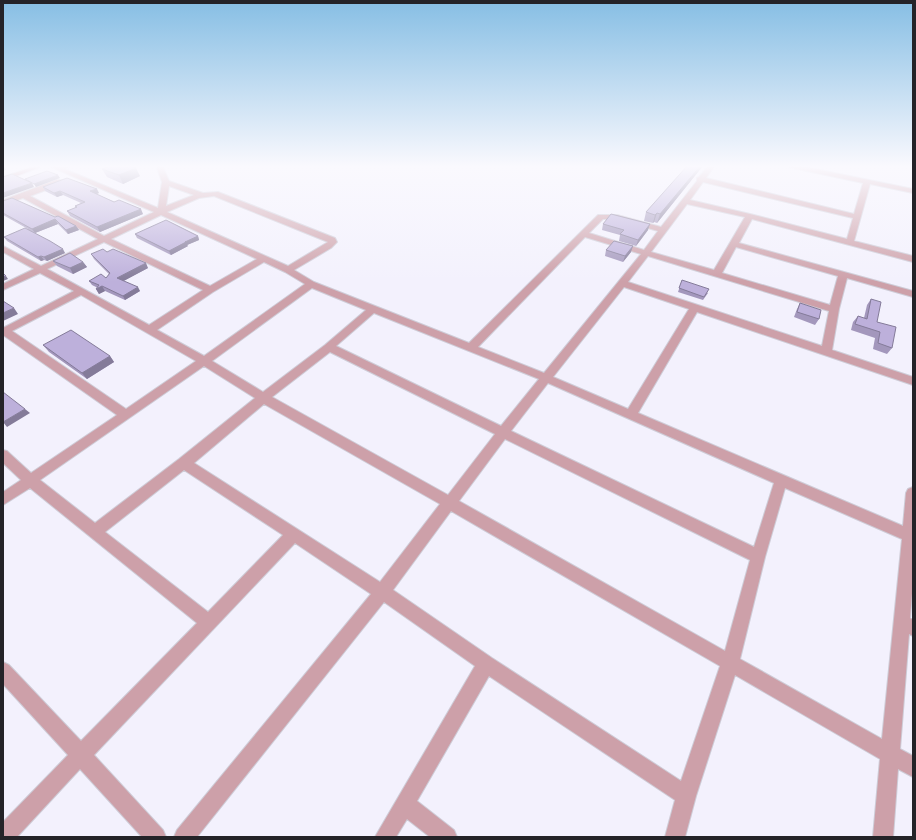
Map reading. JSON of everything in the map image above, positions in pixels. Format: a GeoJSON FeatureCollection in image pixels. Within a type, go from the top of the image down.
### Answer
{"type":"FeatureCollection","features":[{"type":"Feature","properties":{"kind":"street"},"geometry":{"type":"LineString","coordinates":[[40,204],[104,239],[210,290]]}},
{"type":"Feature","properties":{"kind":"street"},"geometry":{"type":"LineString","coordinates":[[145,204],[262,260],[288,270],[311,284],[546,378],[912,536]]}},
{"type":"Feature","properties":{"kind":"street"},"geometry":{"type":"LineString","coordinates":[[161,212],[162,204]]}},
{"type":"Feature","properties":{"kind":"street"},"geometry":{"type":"LineString","coordinates":[[3,287],[179,204]]}},
{"type":"Feature","properties":{"kind":"street"},"geometry":{"type":"LineString","coordinates":[[240,204],[332,240],[333,242],[328,246],[288,270]]}},
{"type":"Feature","properties":{"kind":"street"},"geometry":{"type":"LineString","coordinates":[[184,837],[382,592],[503,432],[646,253],[682,204]]}},
{"type":"Feature","properties":{"kind":"street"},"geometry":{"type":"LineString","coordinates":[[698,204],[750,216],[913,259]]}},
{"type":"Feature","properties":{"kind":"street"},"geometry":{"type":"LineString","coordinates":[[805,204],[858,217]]}},
{"type":"Feature","properties":{"kind":"street"},"geometry":{"type":"LineString","coordinates":[[850,242],[861,204]]}},
{"type":"Feature","properties":{"kind":"street"},"geometry":{"type":"LineString","coordinates":[[471,347],[598,219],[606,216],[617,217],[663,230]]}},
{"type":"Feature","properties":{"kind":"street"},"geometry":{"type":"LineString","coordinates":[[716,275],[750,216]]}},
{"type":"Feature","properties":{"kind":"street"},"geometry":{"type":"LineString","coordinates":[[583,234],[834,310]]}},
{"type":"Feature","properties":{"kind":"street"},"geometry":{"type":"LineString","coordinates":[[734,244],[913,294]]}},
{"type":"Feature","properties":{"kind":"street"},"geometry":{"type":"LineString","coordinates":[[3,249],[81,291],[204,361],[263,398],[450,502],[913,767]]}},
{"type":"Feature","properties":{"kind":"street"},"geometry":{"type":"LineString","coordinates":[[148,330],[210,290],[262,260]]}},
{"type":"Feature","properties":{"kind":"street"},"geometry":{"type":"LineString","coordinates":[[826,351],[843,274]]}},
{"type":"Feature","properties":{"kind":"street"},"geometry":{"type":"LineString","coordinates":[[622,283],[913,381]]}},
{"type":"Feature","properties":{"kind":"street"},"geometry":{"type":"LineString","coordinates":[[3,499],[204,361],[311,284]]}},
{"type":"Feature","properties":{"kind":"street"},"geometry":{"type":"LineString","coordinates":[[81,291],[4,331],[125,414]]}},
{"type":"Feature","properties":{"kind":"street"},"geometry":{"type":"LineString","coordinates":[[631,414],[694,308]]}},
{"type":"Feature","properties":{"kind":"street"},"geometry":{"type":"LineString","coordinates":[[94,532],[184,463],[263,398],[329,347],[373,309]]}},
{"type":"Feature","properties":{"kind":"street"},"geometry":{"type":"LineString","coordinates":[[329,347],[758,557]]}},
{"type":"Feature","properties":{"kind":"street"},"geometry":{"type":"LineString","coordinates":[[3,455],[30,480],[209,623]]}},
{"type":"Feature","properties":{"kind":"street"},"geometry":{"type":"LineString","coordinates":[[184,463],[292,535],[382,592],[486,664],[686,796]]}},
{"type":"Feature","properties":{"kind":"street"},"geometry":{"type":"LineString","coordinates":[[675,837],[686,796],[730,663],[758,557],[781,480]]}},
{"type":"Feature","properties":{"kind":"street"},"geometry":{"type":"LineString","coordinates":[[883,837],[891,754],[908,626],[913,493]]}},
{"type":"Feature","properties":{"kind":"street"},"geometry":{"type":"LineString","coordinates":[[3,837],[292,535]]}},
{"type":"Feature","properties":{"kind":"street"},"geometry":{"type":"LineString","coordinates":[[385,837],[486,664]]}},
{"type":"Feature","properties":{"kind":"street"},"geometry":{"type":"LineString","coordinates":[[3,671],[156,837]]}},
{"type":"Feature","properties":{"kind":"street"},"geometry":{"type":"LineString","coordinates":[[404,804],[447,837]]}},
{"type":"Feature","properties":{"kind":"building"},"geometry":{"type":"Polygon","coordinates":[[[3,204],[26,204],[55,217],[58,216],[76,226],[66,230],[55,219],[32,229],[3,213],[3,204]]]}},
{"type":"Feature","properties":{"kind":"building"},"geometry":{"type":"Polygon","coordinates":[[[80,204],[129,204],[141,209],[97,227],[67,211],[77,207],[75,206],[80,204]]]}},
{"type":"Feature","properties":{"kind":"building"},"geometry":{"type":"Polygon","coordinates":[[[653,204],[668,204],[660,214],[657,213],[655,215],[646,212],[653,204]]]}},
{"type":"Feature","properties":{"kind":"building"},"geometry":{"type":"Polygon","coordinates":[[[611,214],[650,224],[638,240],[620,234],[624,230],[603,224],[611,214]]]}},
{"type":"Feature","properties":{"kind":"building"},"geometry":{"type":"Polygon","coordinates":[[[166,220],[198,236],[169,251],[135,234],[166,220]]]}},
{"type":"Feature","properties":{"kind":"building"},"geometry":{"type":"Polygon","coordinates":[[[25,228],[63,249],[44,257],[38,257],[4,237],[25,228]]]}},
{"type":"Feature","properties":{"kind":"building"},"geometry":{"type":"Polygon","coordinates":[[[614,241],[633,246],[625,256],[606,250],[614,241]]]}},
{"type":"Feature","properties":{"kind":"building"},"geometry":{"type":"Polygon","coordinates":[[[103,249],[107,252],[113,249],[146,263],[117,278],[138,287],[123,296],[102,286],[96,289],[99,285],[89,281],[101,274],[106,278],[110,273],[91,254],[103,249]]]}},
{"type":"Feature","properties":{"kind":"building"},"geometry":{"type":"Polygon","coordinates":[[[70,253],[83,262],[70,268],[53,261],[70,253]]]}},
{"type":"Feature","properties":{"kind":"building"},"geometry":{"type":"Polygon","coordinates":[[[682,280],[709,289],[704,297],[679,288],[682,280]]]}},
{"type":"Feature","properties":{"kind":"building"},"geometry":{"type":"Polygon","coordinates":[[[871,299],[881,302],[877,322],[896,327],[892,348],[878,343],[880,332],[855,324],[858,316],[867,319],[871,299]]]}},
{"type":"Feature","properties":{"kind":"building"},"geometry":{"type":"Polygon","coordinates":[[[3,301],[14,308],[3,313],[3,301]]]}},
{"type":"Feature","properties":{"kind":"building"},"geometry":{"type":"Polygon","coordinates":[[[800,303],[821,310],[819,319],[797,312],[800,303]]]}},
{"type":"Feature","properties":{"kind":"building"},"geometry":{"type":"Polygon","coordinates":[[[71,330],[110,356],[82,373],[43,345],[71,330]]]}},
{"type":"Feature","properties":{"kind":"building"},"geometry":{"type":"Polygon","coordinates":[[[3,392],[25,409],[3,422],[3,392]]]}}]}
